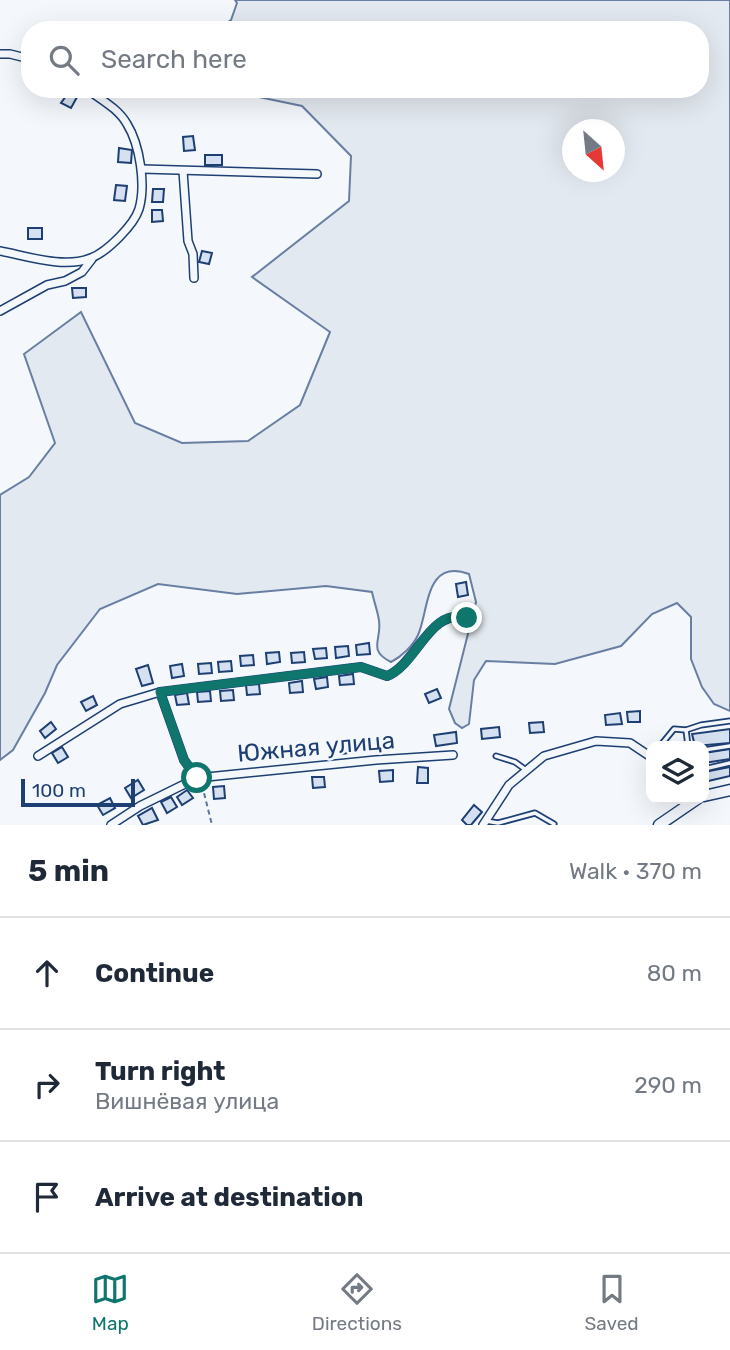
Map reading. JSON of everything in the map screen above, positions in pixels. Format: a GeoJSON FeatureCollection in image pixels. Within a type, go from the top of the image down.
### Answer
{"type":"FeatureCollection","features":[{"type":"Feature","properties":{"kind":"main road"},"geometry":{"type":"LineString","coordinates":[[709,795],[730,790]]}},
{"type":"Feature","properties":{"kind":"main road"},"geometry":{"type":"LineString","coordinates":[[659,825],[683,804]]}},
{"type":"Feature","properties":{"kind":"street"},"geometry":{"type":"LineString","coordinates":[[0,54],[21,57]]}},
{"type":"Feature","properties":{"kind":"street"},"geometry":{"type":"LineString","coordinates":[[0,311],[47,285],[65,281],[82,272],[92,258],[128,227],[139,209],[142,169],[136,144],[127,124],[115,109],[100,98]]}},
{"type":"Feature","properties":{"kind":"street"},"geometry":{"type":"LineString","coordinates":[[142,169],[317,174]]}},
{"type":"Feature","properties":{"kind":"street"},"geometry":{"type":"LineString","coordinates":[[183,171],[188,241],[193,254],[194,278]]}},
{"type":"Feature","properties":{"kind":"street"},"geometry":{"type":"LineString","coordinates":[[0,251],[46,260],[76,262],[92,258]]}},
{"type":"Feature","properties":{"kind":"street"},"geometry":{"type":"LineString","coordinates":[[38,756],[121,704],[160,692],[361,667],[387,676],[405,665],[434,628],[447,617],[458,615],[467,618]]}},
{"type":"Feature","properties":{"kind":"street"},"geometry":{"type":"LineString","coordinates":[[160,692],[184,760],[197,778]]}},
{"type":"Feature","properties":{"kind":"street"},"geometry":{"type":"LineString","coordinates":[[485,823],[509,785],[544,756],[596,741],[630,743],[646,754]]}},
{"type":"Feature","properties":{"kind":"street","name":"Южная улица"},"geometry":{"type":"LineString","coordinates":[[111,825],[139,806],[197,778],[453,755]]}},
{"type":"Feature","properties":{"kind":"lane"},"geometry":{"type":"LineString","coordinates":[[663,741],[674,729],[686,730],[730,721]]}},
{"type":"Feature","properties":{"kind":"lane"},"geometry":{"type":"LineString","coordinates":[[686,730],[687,741]]}},
{"type":"Feature","properties":{"kind":"lane"},"geometry":{"type":"LineString","coordinates":[[709,749],[730,746]]}},
{"type":"Feature","properties":{"kind":"lane"},"geometry":{"type":"LineString","coordinates":[[496,756],[515,762],[526,770]]}},
{"type":"Feature","properties":{"kind":"lane"},"geometry":{"type":"LineString","coordinates":[[709,768],[730,763]]}},
{"type":"Feature","properties":{"kind":"lane"},"geometry":{"type":"LineString","coordinates":[[485,823],[498,823],[535,813],[554,824]]}},
{"type":"Feature","properties":{"kind":"path"},"geometry":{"type":"LineString","coordinates":[[197,778],[204,789],[212,825]]}},
{"type":"Feature","properties":{"kind":"shaded area"},"geometry":{"type":"Polygon","coordinates":[[[235,0],[730,0],[730,711],[714,704],[702,687],[691,659],[691,617],[677,603],[652,614],[621,646],[555,664],[486,661],[474,680],[469,724],[462,728],[455,723],[449,709],[476,602],[469,574],[455,571],[444,573],[436,580],[427,600],[416,639],[391,662],[377,649],[379,621],[372,592],[326,586],[237,594],[158,584],[100,609],[57,665],[45,693],[13,750],[0,760],[0,495],[29,477],[55,443],[24,354],[81,312],[135,423],[182,443],[248,441],[300,405],[330,332],[252,277],[349,201],[351,156],[302,106],[264,98],[709,98],[709,21],[230,21],[237,3],[235,0]]]}},
{"type":"Feature","properties":{"kind":"building"},"geometry":{"type":"Polygon","coordinates":[[[65,98],[76,98],[71,108],[61,103],[65,98]]]}},
{"type":"Feature","properties":{"kind":"building"},"geometry":{"type":"Polygon","coordinates":[[[193,136],[195,150],[184,151],[183,137],[193,136]]]}},
{"type":"Feature","properties":{"kind":"building"},"geometry":{"type":"Polygon","coordinates":[[[119,148],[132,150],[131,163],[118,162],[119,148]]]}},
{"type":"Feature","properties":{"kind":"building"},"geometry":{"type":"Polygon","coordinates":[[[205,155],[222,155],[222,165],[205,165],[205,155]]]}},
{"type":"Feature","properties":{"kind":"building"},"geometry":{"type":"Polygon","coordinates":[[[116,185],[127,186],[125,201],[114,200],[116,185]]]}},
{"type":"Feature","properties":{"kind":"building"},"geometry":{"type":"Polygon","coordinates":[[[153,189],[164,189],[163,202],[152,202],[153,189]]]}},
{"type":"Feature","properties":{"kind":"building"},"geometry":{"type":"Polygon","coordinates":[[[152,210],[162,210],[163,221],[152,222],[152,210]]]}},
{"type":"Feature","properties":{"kind":"building"},"geometry":{"type":"Polygon","coordinates":[[[28,228],[42,228],[42,239],[28,239],[28,228]]]}},
{"type":"Feature","properties":{"kind":"building"},"geometry":{"type":"Polygon","coordinates":[[[202,251],[212,253],[209,264],[199,262],[202,251]]]}},
{"type":"Feature","properties":{"kind":"building"},"geometry":{"type":"Polygon","coordinates":[[[72,288],[86,288],[86,297],[73,298],[72,288]]]}},
{"type":"Feature","properties":{"kind":"building"},"geometry":{"type":"Polygon","coordinates":[[[466,582],[468,595],[458,597],[456,584],[466,582]]]}},
{"type":"Feature","properties":{"kind":"building"},"geometry":{"type":"Polygon","coordinates":[[[369,643],[370,654],[357,655],[356,645],[369,643]]]}},
{"type":"Feature","properties":{"kind":"building"},"geometry":{"type":"Polygon","coordinates":[[[348,646],[349,656],[336,658],[335,647],[348,646]]]}},
{"type":"Feature","properties":{"kind":"building"},"geometry":{"type":"Polygon","coordinates":[[[326,648],[327,658],[315,659],[313,649],[326,648]]]}},
{"type":"Feature","properties":{"kind":"building"},"geometry":{"type":"Polygon","coordinates":[[[279,652],[280,662],[267,664],[266,653],[279,652]]]}},
{"type":"Feature","properties":{"kind":"building"},"geometry":{"type":"Polygon","coordinates":[[[304,652],[305,662],[292,663],[291,653],[304,652]]]}},
{"type":"Feature","properties":{"kind":"building"},"geometry":{"type":"Polygon","coordinates":[[[253,655],[254,665],[241,666],[240,656],[253,655]]]}},
{"type":"Feature","properties":{"kind":"building"},"geometry":{"type":"Polygon","coordinates":[[[231,661],[232,671],[219,672],[218,662],[231,661]]]}},
{"type":"Feature","properties":{"kind":"building"},"geometry":{"type":"Polygon","coordinates":[[[211,663],[212,673],[199,674],[198,664],[211,663]]]}},
{"type":"Feature","properties":{"kind":"building"},"geometry":{"type":"Polygon","coordinates":[[[182,664],[184,676],[172,678],[170,666],[182,664]]]}},
{"type":"Feature","properties":{"kind":"building"},"geometry":{"type":"Polygon","coordinates":[[[148,665],[153,683],[142,686],[136,669],[148,665]]]}},
{"type":"Feature","properties":{"kind":"building"},"geometry":{"type":"Polygon","coordinates":[[[353,674],[354,684],[340,685],[339,676],[353,674]]]}},
{"type":"Feature","properties":{"kind":"building"},"geometry":{"type":"Polygon","coordinates":[[[327,677],[328,687],[316,689],[314,679],[327,677]]]}},
{"type":"Feature","properties":{"kind":"building"},"geometry":{"type":"Polygon","coordinates":[[[302,681],[303,692],[290,693],[289,683],[302,681]]]}},
{"type":"Feature","properties":{"kind":"building"},"geometry":{"type":"Polygon","coordinates":[[[259,684],[260,694],[247,695],[246,685],[259,684]]]}},
{"type":"Feature","properties":{"kind":"building"},"geometry":{"type":"Polygon","coordinates":[[[437,689],[441,698],[429,703],[425,694],[437,689]]]}},
{"type":"Feature","properties":{"kind":"building"},"geometry":{"type":"Polygon","coordinates":[[[233,690],[234,700],[221,701],[220,691],[233,690]]]}},
{"type":"Feature","properties":{"kind":"building"},"geometry":{"type":"Polygon","coordinates":[[[210,691],[211,701],[198,702],[197,692],[210,691]]]}},
{"type":"Feature","properties":{"kind":"building"},"geometry":{"type":"Polygon","coordinates":[[[187,693],[189,704],[177,705],[175,695],[187,693]]]}},
{"type":"Feature","properties":{"kind":"building"},"geometry":{"type":"Polygon","coordinates":[[[93,696],[97,705],[86,711],[81,702],[93,696]]]}},
{"type":"Feature","properties":{"kind":"building"},"geometry":{"type":"Polygon","coordinates":[[[640,711],[640,722],[628,722],[627,712],[640,711]]]}},
{"type":"Feature","properties":{"kind":"building"},"geometry":{"type":"Polygon","coordinates":[[[620,713],[622,724],[606,725],[605,715],[620,713]]]}},
{"type":"Feature","properties":{"kind":"building"},"geometry":{"type":"Polygon","coordinates":[[[51,722],[56,729],[45,738],[40,731],[51,722]]]}},
{"type":"Feature","properties":{"kind":"building"},"geometry":{"type":"Polygon","coordinates":[[[543,722],[544,732],[530,733],[529,723],[543,722]]]}},
{"type":"Feature","properties":{"kind":"building"},"geometry":{"type":"Polygon","coordinates":[[[499,727],[500,737],[482,739],[481,729],[499,727]]]}},
{"type":"Feature","properties":{"kind":"building"},"geometry":{"type":"Polygon","coordinates":[[[730,729],[730,743],[709,745],[709,741],[694,741],[692,734],[730,729]]]}},
{"type":"Feature","properties":{"kind":"building"},"geometry":{"type":"Polygon","coordinates":[[[456,732],[457,743],[436,746],[434,735],[456,732]]]}},
{"type":"Feature","properties":{"kind":"building"},"geometry":{"type":"Polygon","coordinates":[[[353,742],[354,752],[342,754],[341,743],[353,742]]]}},
{"type":"Feature","properties":{"kind":"building"},"geometry":{"type":"Polygon","coordinates":[[[62,747],[68,757],[58,763],[52,753],[62,747]]]}},
{"type":"Feature","properties":{"kind":"building"},"geometry":{"type":"Polygon","coordinates":[[[730,749],[730,759],[709,762],[709,752],[730,749]]]}},
{"type":"Feature","properties":{"kind":"building"},"geometry":{"type":"Polygon","coordinates":[[[418,767],[428,768],[428,783],[417,783],[418,767]]]}},
{"type":"Feature","properties":{"kind":"building"},"geometry":{"type":"Polygon","coordinates":[[[730,767],[730,776],[709,781],[709,771],[730,767]]]}},
{"type":"Feature","properties":{"kind":"building"},"geometry":{"type":"Polygon","coordinates":[[[393,770],[393,781],[380,782],[379,771],[393,770]]]}},
{"type":"Feature","properties":{"kind":"building"},"geometry":{"type":"Polygon","coordinates":[[[312,777],[324,777],[325,787],[313,788],[312,777]]]}},
{"type":"Feature","properties":{"kind":"building"},"geometry":{"type":"Polygon","coordinates":[[[138,780],[144,790],[131,798],[125,788],[138,780]]]}},
{"type":"Feature","properties":{"kind":"building"},"geometry":{"type":"Polygon","coordinates":[[[224,786],[225,798],[214,799],[213,787],[224,786]]]}},
{"type":"Feature","properties":{"kind":"building"},"geometry":{"type":"Polygon","coordinates":[[[187,790],[193,798],[182,805],[177,797],[187,790]]]}},
{"type":"Feature","properties":{"kind":"building"},"geometry":{"type":"Polygon","coordinates":[[[171,797],[177,807],[167,813],[161,802],[171,797]]]}},
{"type":"Feature","properties":{"kind":"building"},"geometry":{"type":"Polygon","coordinates":[[[110,798],[115,808],[103,815],[97,805],[110,798]]]}},
{"type":"Feature","properties":{"kind":"building"},"geometry":{"type":"Polygon","coordinates":[[[474,805],[482,812],[471,825],[467,825],[462,820],[474,805]]]}},
{"type":"Feature","properties":{"kind":"building"},"geometry":{"type":"Polygon","coordinates":[[[152,808],[158,820],[143,825],[138,816],[152,808]]]}},
{"type":"Feature","properties":{"kind":"route"},"geometry":{"type":"LineString","coordinates":[[197,778],[184,760],[160,692],[361,667],[387,676],[396,673],[405,665],[434,628],[447,617],[458,615],[467,618]]}}]}
